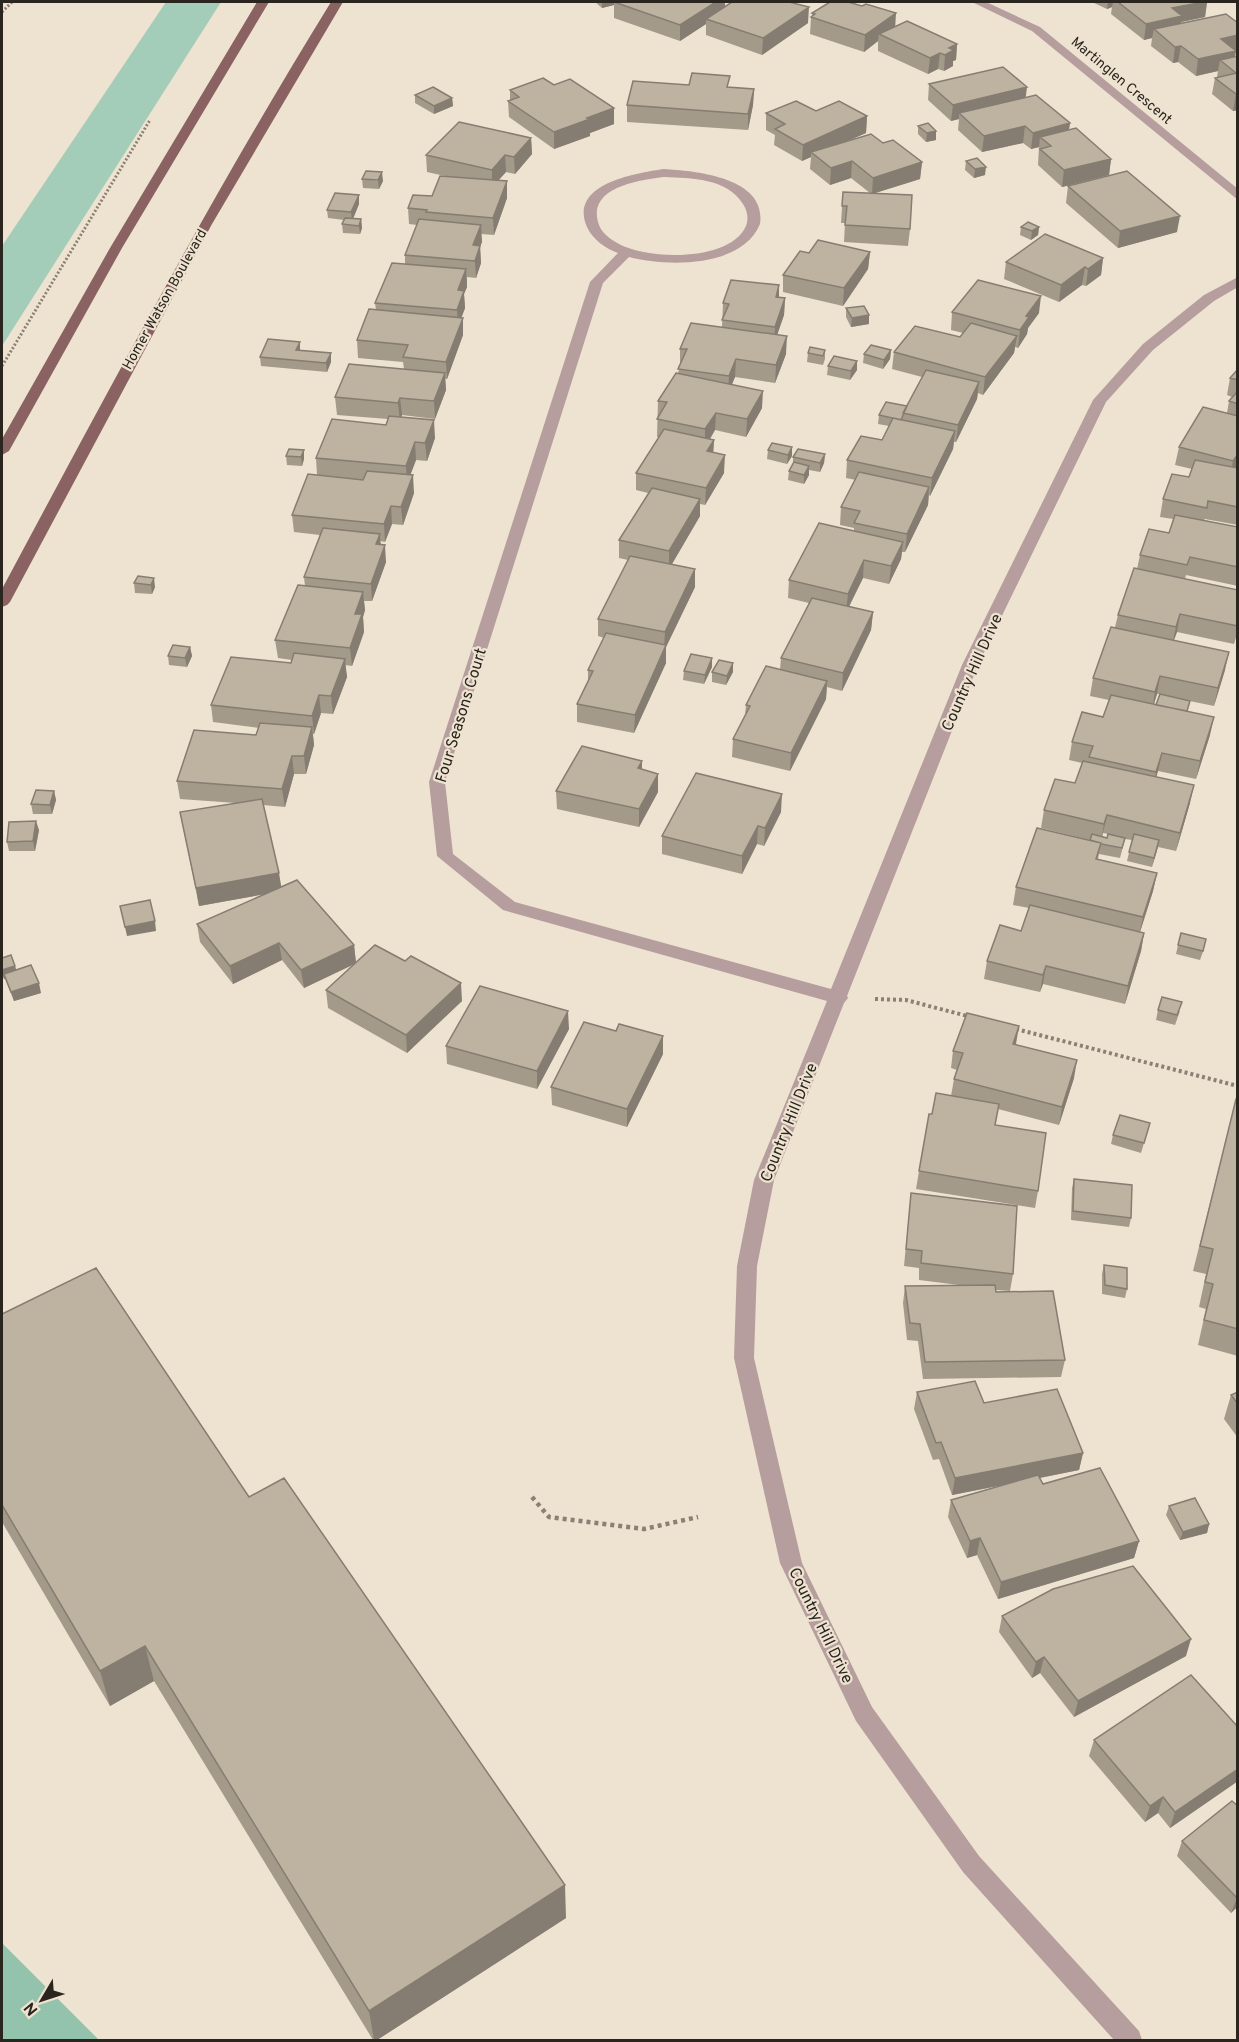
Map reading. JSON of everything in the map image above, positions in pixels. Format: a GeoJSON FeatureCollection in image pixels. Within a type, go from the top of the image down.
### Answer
{"type":"FeatureCollection","features":[{"type":"Feature","properties":{"kind":"main road"},"geometry":{"type":"LineString","coordinates":[[2,451],[116,248],[263,2]]}},
{"type":"Feature","properties":{"kind":"main road","name":"Homer Watson Boulevard"},"geometry":{"type":"LineString","coordinates":[[2,602],[186,257],[282,90],[337,2]]}},
{"type":"Feature","properties":{"kind":"street","name":"Martinglen Crescent"},"geometry":{"type":"LineString","coordinates":[[978,2],[1036,29],[1238,196]]}},
{"type":"Feature","properties":{"kind":"street"},"geometry":{"type":"LineString","coordinates":[[682,174],[714,179],[735,189],[748,200],[755,214],[752,228],[740,242],[717,253],[689,259],[654,258],[627,252],[602,239],[591,225],[590,208],[600,194],[616,183],[640,176],[682,174]]}},
{"type":"Feature","properties":{"kind":"street","name":"Four Seasons Court"},"geometry":{"type":"LineString","coordinates":[[627,252],[597,282],[437,782],[445,856],[509,906],[839,998]]}},
{"type":"Feature","properties":{"kind":"street","name":"Country Hill Drive"},"geometry":{"type":"LineString","coordinates":[[1130,2040],[971,1864],[864,1713],[791,1563],[744,1358],[747,1266],[764,1180],[839,998],[970,665],[1100,400],[1148,347],[1209,298],[1238,282]]}},
{"type":"Feature","properties":{"kind":"path"},"geometry":{"type":"LineString","coordinates":[[2,12],[12,2]]}},
{"type":"Feature","properties":{"kind":"path"},"geometry":{"type":"LineString","coordinates":[[2,366],[154,113]]}},
{"type":"Feature","properties":{"kind":"path"},"geometry":{"type":"LineString","coordinates":[[839,998],[906,1000],[975,1018]]}},
{"type":"Feature","properties":{"kind":"path"},"geometry":{"type":"LineString","coordinates":[[1009,1027],[1238,1086]]}},
{"type":"Feature","properties":{"kind":"path"},"geometry":{"type":"LineString","coordinates":[[532,1497],[549,1516],[644,1529],[698,1517]]}},
{"type":"Feature","properties":{"kind":"green space"},"geometry":{"type":"Polygon","coordinates":[[[166,2],[221,2],[2,346],[2,246],[166,2]]]}},
{"type":"Feature","properties":{"kind":"green space"},"geometry":{"type":"Polygon","coordinates":[[[2,1943],[99,2040],[2,2040],[2,1943]]]}},
{"type":"Feature","properties":{"kind":"building"},"geometry":{"type":"Polygon","coordinates":[[[614,2],[716,2],[680,25],[614,2]]]}},
{"type":"Feature","properties":{"kind":"building"},"geometry":{"type":"Polygon","coordinates":[[[732,2],[789,2],[809,7],[763,38],[706,19],[732,2]]]}},
{"type":"Feature","properties":{"kind":"building"},"geometry":{"type":"Polygon","coordinates":[[[830,2],[848,2],[862,6],[866,4],[896,13],[865,35],[811,17],[815,14],[812,13],[830,2]]]}},
{"type":"Feature","properties":{"kind":"building"},"geometry":{"type":"Polygon","coordinates":[[[1118,2],[1204,2],[1172,8],[1182,16],[1146,24],[1118,2]]]}},
{"type":"Feature","properties":{"kind":"building"},"geometry":{"type":"Polygon","coordinates":[[[1226,14],[1238,23],[1238,35],[1221,39],[1236,51],[1198,59],[1181,46],[1175,47],[1154,29],[1226,14]]]}},
{"type":"Feature","properties":{"kind":"building"},"geometry":{"type":"Polygon","coordinates":[[[907,21],[957,44],[949,48],[954,50],[945,55],[940,53],[930,58],[879,34],[907,21]]]}},
{"type":"Feature","properties":{"kind":"building"},"geometry":{"type":"Polygon","coordinates":[[[1238,56],[1238,94],[1236,94],[1215,78],[1236,73],[1220,60],[1238,56]]]}},
{"type":"Feature","properties":{"kind":"building"},"geometry":{"type":"Polygon","coordinates":[[[1003,67],[1027,87],[953,105],[929,84],[1003,67]]]}},
{"type":"Feature","properties":{"kind":"building"},"geometry":{"type":"Polygon","coordinates":[[[692,73],[730,76],[727,87],[754,89],[748,114],[627,105],[633,81],[689,85],[692,73]]]}},
{"type":"Feature","properties":{"kind":"building"},"geometry":{"type":"Polygon","coordinates":[[[543,78],[554,85],[570,79],[614,108],[554,132],[508,101],[519,97],[510,90],[543,78]]]}},
{"type":"Feature","properties":{"kind":"building"},"geometry":{"type":"Polygon","coordinates":[[[433,87],[452,98],[434,106],[415,95],[433,87]]]}},
{"type":"Feature","properties":{"kind":"building"},"geometry":{"type":"Polygon","coordinates":[[[1036,95],[1070,123],[1033,133],[1025,126],[984,136],[959,113],[1036,95]]]}},
{"type":"Feature","properties":{"kind":"building"},"geometry":{"type":"Polygon","coordinates":[[[796,101],[816,111],[839,101],[867,116],[803,145],[775,129],[785,124],[766,113],[796,101]]]}},
{"type":"Feature","properties":{"kind":"building"},"geometry":{"type":"Polygon","coordinates":[[[459,122],[531,138],[514,157],[505,155],[492,170],[426,155],[459,122]]]}},
{"type":"Feature","properties":{"kind":"building"},"geometry":{"type":"Polygon","coordinates":[[[928,123],[936,131],[927,133],[918,126],[928,123]]]}},
{"type":"Feature","properties":{"kind":"building"},"geometry":{"type":"Polygon","coordinates":[[[1076,128],[1111,159],[1064,170],[1040,149],[1051,146],[1040,137],[1076,128]]]}},
{"type":"Feature","properties":{"kind":"building"},"geometry":{"type":"Polygon","coordinates":[[[871,134],[883,143],[893,140],[922,162],[873,178],[852,161],[831,168],[811,152],[871,134]]]}},
{"type":"Feature","properties":{"kind":"building"},"geometry":{"type":"Polygon","coordinates":[[[977,158],[986,167],[975,169],[966,161],[977,158]]]}},
{"type":"Feature","properties":{"kind":"building"},"geometry":{"type":"Polygon","coordinates":[[[366,171],[382,172],[378,180],[362,179],[366,171]]]}},
{"type":"Feature","properties":{"kind":"building"},"geometry":{"type":"Polygon","coordinates":[[[1127,171],[1180,216],[1120,231],[1068,186],[1127,171]]]}},
{"type":"Feature","properties":{"kind":"building"},"geometry":{"type":"Polygon","coordinates":[[[440,176],[507,181],[493,218],[426,212],[427,210],[408,208],[413,195],[432,196],[440,176]]]}},
{"type":"Feature","properties":{"kind":"building"},"geometry":{"type":"Polygon","coordinates":[[[843,192],[912,195],[910,229],[845,225],[847,206],[842,206],[843,192]]]}},
{"type":"Feature","properties":{"kind":"building"},"geometry":{"type":"Polygon","coordinates":[[[335,193],[359,195],[351,212],[327,210],[335,193]]]}},
{"type":"Feature","properties":{"kind":"building"},"geometry":{"type":"Polygon","coordinates":[[[345,218],[361,219],[359,226],[342,224],[345,218]]]}},
{"type":"Feature","properties":{"kind":"building"},"geometry":{"type":"Polygon","coordinates":[[[419,219],[481,225],[473,245],[480,246],[475,261],[405,255],[419,219]]]}},
{"type":"Feature","properties":{"kind":"building"},"geometry":{"type":"Polygon","coordinates":[[[1028,222],[1039,227],[1032,231],[1021,227],[1028,222]]]}},
{"type":"Feature","properties":{"kind":"building"},"geometry":{"type":"Polygon","coordinates":[[[1045,234],[1103,258],[1088,269],[1085,267],[1061,285],[1006,262],[1045,234]]]}},
{"type":"Feature","properties":{"kind":"building"},"geometry":{"type":"Polygon","coordinates":[[[818,240],[870,252],[844,288],[783,275],[800,251],[809,253],[818,240]]]}},
{"type":"Feature","properties":{"kind":"building"},"geometry":{"type":"Polygon","coordinates":[[[392,263],[466,269],[458,290],[464,291],[457,310],[375,303],[392,263]]]}},
{"type":"Feature","properties":{"kind":"building"},"geometry":{"type":"Polygon","coordinates":[[[731,280],[779,285],[776,297],[785,298],[775,327],[722,320],[729,304],[723,303],[731,280]]]}},
{"type":"Feature","properties":{"kind":"building"},"geometry":{"type":"Polygon","coordinates":[[[978,280],[1041,296],[1026,316],[1029,317],[1020,330],[952,312],[978,280]]]}},
{"type":"Feature","properties":{"kind":"building"},"geometry":{"type":"Polygon","coordinates":[[[864,306],[869,315],[852,318],[846,308],[864,306]]]}},
{"type":"Feature","properties":{"kind":"building"},"geometry":{"type":"Polygon","coordinates":[[[369,309],[463,318],[446,362],[403,357],[408,345],[357,340],[369,309]]]}},
{"type":"Feature","properties":{"kind":"building"},"geometry":{"type":"Polygon","coordinates":[[[691,323],[787,336],[776,365],[736,359],[729,376],[678,369],[687,349],[680,349],[691,323]]]}},
{"type":"Feature","properties":{"kind":"building"},"geometry":{"type":"Polygon","coordinates":[[[971,323],[1017,336],[985,377],[894,352],[915,326],[960,337],[971,323]]]}},
{"type":"Feature","properties":{"kind":"building"},"geometry":{"type":"Polygon","coordinates":[[[268,339],[300,342],[296,350],[331,353],[326,363],[260,357],[268,339]]]}},
{"type":"Feature","properties":{"kind":"building"},"geometry":{"type":"Polygon","coordinates":[[[871,345],[891,350],[884,360],[864,354],[871,345]]]}},
{"type":"Feature","properties":{"kind":"building"},"geometry":{"type":"Polygon","coordinates":[[[810,347],[825,350],[823,356],[808,353],[810,347]]]}},
{"type":"Feature","properties":{"kind":"building"},"geometry":{"type":"Polygon","coordinates":[[[834,356],[857,361],[851,371],[828,366],[834,356]]]}},
{"type":"Feature","properties":{"kind":"building"},"geometry":{"type":"Polygon","coordinates":[[[349,364],[445,373],[434,401],[400,398],[398,403],[335,397],[349,364]]]}},
{"type":"Feature","properties":{"kind":"building"},"geometry":{"type":"Polygon","coordinates":[[[1238,369],[1238,380],[1230,378],[1238,369]]]}},
{"type":"Feature","properties":{"kind":"building"},"geometry":{"type":"Polygon","coordinates":[[[926,370],[979,382],[958,425],[903,413],[926,370]]]}},
{"type":"Feature","properties":{"kind":"building"},"geometry":{"type":"Polygon","coordinates":[[[676,373],[763,391],[747,419],[716,413],[705,429],[657,419],[667,402],[658,401],[676,373]]]}},
{"type":"Feature","properties":{"kind":"building"},"geometry":{"type":"Polygon","coordinates":[[[1238,391],[1238,404],[1229,401],[1238,391]]]}},
{"type":"Feature","properties":{"kind":"building"},"geometry":{"type":"Polygon","coordinates":[[[886,402],[907,406],[901,420],[879,415],[886,402]]]}},
{"type":"Feature","properties":{"kind":"building"},"geometry":{"type":"Polygon","coordinates":[[[1203,407],[1238,416],[1238,454],[1233,461],[1179,447],[1203,407]]]}},
{"type":"Feature","properties":{"kind":"building"},"geometry":{"type":"Polygon","coordinates":[[[389,416],[434,420],[425,443],[415,442],[406,466],[316,458],[332,419],[386,425],[389,416]]]}},
{"type":"Feature","properties":{"kind":"building"},"geometry":{"type":"Polygon","coordinates":[[[893,418],[955,431],[932,478],[847,460],[861,436],[882,440],[893,418]]]}},
{"type":"Feature","properties":{"kind":"building"},"geometry":{"type":"Polygon","coordinates":[[[664,429],[714,440],[707,451],[725,455],[706,488],[636,473],[664,429]]]}},
{"type":"Feature","properties":{"kind":"building"},"geometry":{"type":"Polygon","coordinates":[[[772,443],[792,447],[788,455],[768,450],[772,443]]]}},
{"type":"Feature","properties":{"kind":"building"},"geometry":{"type":"Polygon","coordinates":[[[289,449],[304,450],[301,457],[286,456],[289,449]]]}},
{"type":"Feature","properties":{"kind":"building"},"geometry":{"type":"Polygon","coordinates":[[[798,449],[825,454],[820,463],[793,457],[798,449]]]}},
{"type":"Feature","properties":{"kind":"building"},"geometry":{"type":"Polygon","coordinates":[[[1195,460],[1238,468],[1238,507],[1208,501],[1207,508],[1163,499],[1172,474],[1189,477],[1195,460]]]}},
{"type":"Feature","properties":{"kind":"building"},"geometry":{"type":"Polygon","coordinates":[[[794,462],[809,466],[804,475],[789,471],[794,462]]]}},
{"type":"Feature","properties":{"kind":"building"},"geometry":{"type":"Polygon","coordinates":[[[367,471],[413,475],[401,507],[391,506],[384,524],[292,515],[308,474],[363,480],[367,471]]]}},
{"type":"Feature","properties":{"kind":"building"},"geometry":{"type":"Polygon","coordinates":[[[859,472],[929,487],[907,534],[854,523],[860,511],[841,507],[859,472]]]}},
{"type":"Feature","properties":{"kind":"building"},"geometry":{"type":"Polygon","coordinates":[[[652,488],[700,499],[669,551],[619,540],[652,488]]]}},
{"type":"Feature","properties":{"kind":"building"},"geometry":{"type":"Polygon","coordinates":[[[1175,515],[1238,527],[1238,567],[1190,557],[1187,565],[1140,555],[1149,529],[1169,533],[1175,515]]]}},
{"type":"Feature","properties":{"kind":"building"},"geometry":{"type":"Polygon","coordinates":[[[819,523],[903,542],[891,566],[864,560],[848,594],[789,580],[819,523]]]}},
{"type":"Feature","properties":{"kind":"building"},"geometry":{"type":"Polygon","coordinates":[[[323,528],[380,534],[376,544],[385,545],[371,584],[304,577],[323,528]]]}},
{"type":"Feature","properties":{"kind":"building"},"geometry":{"type":"Polygon","coordinates":[[[630,556],[695,569],[665,632],[598,619],[630,556]]]}},
{"type":"Feature","properties":{"kind":"building"},"geometry":{"type":"Polygon","coordinates":[[[1134,568],[1238,590],[1238,626],[1180,614],[1176,627],[1118,615],[1134,568]]]}},
{"type":"Feature","properties":{"kind":"building"},"geometry":{"type":"Polygon","coordinates":[[[138,576],[154,578],[151,585],[134,583],[138,576]]]}},
{"type":"Feature","properties":{"kind":"building"},"geometry":{"type":"Polygon","coordinates":[[[298,585],[363,592],[355,614],[362,614],[350,648],[275,640],[298,585]]]}},
{"type":"Feature","properties":{"kind":"building"},"geometry":{"type":"Polygon","coordinates":[[[812,598],[873,612],[843,673],[781,658],[812,598]]]}},
{"type":"Feature","properties":{"kind":"building"},"geometry":{"type":"Polygon","coordinates":[[[1111,627],[1229,652],[1218,688],[1160,676],[1155,692],[1093,678],[1111,627]]]}},
{"type":"Feature","properties":{"kind":"building"},"geometry":{"type":"Polygon","coordinates":[[[606,633],[666,645],[635,715],[577,704],[593,671],[588,670],[606,633]]]}},
{"type":"Feature","properties":{"kind":"building"},"geometry":{"type":"Polygon","coordinates":[[[173,645],[190,647],[185,658],[168,656],[173,645]]]}},
{"type":"Feature","properties":{"kind":"building"},"geometry":{"type":"Polygon","coordinates":[[[294,653],[345,659],[331,696],[319,695],[312,716],[211,705],[231,657],[291,663],[294,653]]]}},
{"type":"Feature","properties":{"kind":"building"},"geometry":{"type":"Polygon","coordinates":[[[691,654],[712,658],[705,675],[684,671],[691,654]]]}},
{"type":"Feature","properties":{"kind":"building"},"geometry":{"type":"Polygon","coordinates":[[[719,660],[733,663],[727,676],[712,672],[719,660]]]}},
{"type":"Feature","properties":{"kind":"building"},"geometry":{"type":"Polygon","coordinates":[[[766,666],[827,681],[791,753],[733,739],[750,706],[746,705],[766,666]]]}},
{"type":"Feature","properties":{"kind":"building"},"geometry":{"type":"Polygon","coordinates":[[[1160,694],[1190,701],[1187,711],[1156,705],[1160,694]]]}},
{"type":"Feature","properties":{"kind":"building"},"geometry":{"type":"Polygon","coordinates":[[[1111,695],[1214,717],[1200,761],[1162,753],[1156,772],[1089,757],[1093,746],[1072,742],[1082,712],[1103,717],[1111,695]]]}},
{"type":"Feature","properties":{"kind":"building"},"geometry":{"type":"Polygon","coordinates":[[[260,723],[312,727],[304,756],[292,756],[282,789],[177,781],[194,730],[256,735],[260,723]]]}},
{"type":"Feature","properties":{"kind":"building"},"geometry":{"type":"Polygon","coordinates":[[[582,746],[642,761],[638,768],[658,774],[639,809],[556,791],[582,746]]]}},
{"type":"Feature","properties":{"kind":"building"},"geometry":{"type":"Polygon","coordinates":[[[1083,761],[1194,785],[1180,833],[1107,815],[1104,824],[1044,810],[1055,779],[1075,783],[1083,761]]]}},
{"type":"Feature","properties":{"kind":"building"},"geometry":{"type":"Polygon","coordinates":[[[696,773],[782,794],[765,828],[758,826],[742,856],[662,836],[696,773]]]}},
{"type":"Feature","properties":{"kind":"building"},"geometry":{"type":"Polygon","coordinates":[[[36,790],[54,791],[50,805],[31,804],[36,790]]]}},
{"type":"Feature","properties":{"kind":"building"},"geometry":{"type":"Polygon","coordinates":[[[262,799],[279,873],[196,888],[180,812],[262,799]]]}},
{"type":"Feature","properties":{"kind":"building"},"geometry":{"type":"Polygon","coordinates":[[[36,821],[33,841],[7,842],[9,822],[36,821]]]}},
{"type":"Feature","properties":{"kind":"building"},"geometry":{"type":"Polygon","coordinates":[[[1037,828],[1101,843],[1096,859],[1157,873],[1143,917],[1016,887],[1037,828]]]}},
{"type":"Feature","properties":{"kind":"building"},"geometry":{"type":"Polygon","coordinates":[[[1092,834],[1107,838],[1108,834],[1125,838],[1122,848],[1090,840],[1092,834]]]}},
{"type":"Feature","properties":{"kind":"building"},"geometry":{"type":"Polygon","coordinates":[[[1134,834],[1159,840],[1154,858],[1129,852],[1134,834]]]}},
{"type":"Feature","properties":{"kind":"building"},"geometry":{"type":"Polygon","coordinates":[[[297,880],[354,945],[301,970],[279,943],[230,966],[197,924],[297,880]]]}},
{"type":"Feature","properties":{"kind":"building"},"geometry":{"type":"Polygon","coordinates":[[[150,900],[155,921],[125,927],[120,906],[150,900]]]}},
{"type":"Feature","properties":{"kind":"building"},"geometry":{"type":"Polygon","coordinates":[[[1030,905],[1144,933],[1128,986],[1046,966],[1043,975],[987,961],[1000,925],[1021,931],[1030,905]]]}},
{"type":"Feature","properties":{"kind":"building"},"geometry":{"type":"Polygon","coordinates":[[[1181,933],[1206,939],[1203,951],[1178,945],[1181,933]]]}},
{"type":"Feature","properties":{"kind":"building"},"geometry":{"type":"Polygon","coordinates":[[[375,945],[405,961],[411,956],[461,983],[406,1035],[326,990],[375,945]]]}},
{"type":"Feature","properties":{"kind":"building"},"geometry":{"type":"Polygon","coordinates":[[[11,955],[15,966],[2,970],[2,958],[11,955]]]}},
{"type":"Feature","properties":{"kind":"building"},"geometry":{"type":"Polygon","coordinates":[[[31,965],[39,983],[11,992],[4,974],[31,965]]]}},
{"type":"Feature","properties":{"kind":"building"},"geometry":{"type":"Polygon","coordinates":[[[480,986],[568,1011],[537,1071],[446,1046],[480,986]]]}},
{"type":"Feature","properties":{"kind":"building"},"geometry":{"type":"Polygon","coordinates":[[[1162,997],[1182,1002],[1177,1015],[1158,1010],[1162,997]]]}},
{"type":"Feature","properties":{"kind":"building"},"geometry":{"type":"Polygon","coordinates":[[[967,1013],[1019,1026],[1013,1044],[1077,1060],[1062,1107],[954,1079],[963,1053],[953,1051],[967,1013]]]}},
{"type":"Feature","properties":{"kind":"building"},"geometry":{"type":"Polygon","coordinates":[[[584,1022],[616,1031],[619,1024],[663,1036],[627,1109],[551,1087],[584,1022]]]}},
{"type":"Feature","properties":{"kind":"building"},"geometry":{"type":"Polygon","coordinates":[[[936,1093],[999,1104],[995,1125],[1046,1133],[1038,1191],[919,1171],[929,1114],[932,1114],[936,1093]]]}},
{"type":"Feature","properties":{"kind":"building"},"geometry":{"type":"Polygon","coordinates":[[[1236,1099],[1238,1099],[1238,1329],[1204,1320],[1213,1284],[1205,1282],[1213,1249],[1200,1246],[1236,1099]]]}},
{"type":"Feature","properties":{"kind":"building"},"geometry":{"type":"Polygon","coordinates":[[[1120,1115],[1150,1123],[1144,1143],[1113,1135],[1120,1115]]]}},
{"type":"Feature","properties":{"kind":"building"},"geometry":{"type":"Polygon","coordinates":[[[1074,1179],[1132,1185],[1131,1218],[1073,1211],[1074,1179]]]}},
{"type":"Feature","properties":{"kind":"building"},"geometry":{"type":"Polygon","coordinates":[[[911,1193],[1017,1206],[1013,1274],[921,1263],[922,1251],[906,1249],[911,1193]]]}},
{"type":"Feature","properties":{"kind":"building"},"geometry":{"type":"Polygon","coordinates":[[[1104,1265],[1127,1268],[1127,1289],[1105,1285],[1104,1265]]]}},
{"type":"Feature","properties":{"kind":"building"},"geometry":{"type":"Polygon","coordinates":[[[96,1268],[249,1497],[284,1478],[565,1885],[369,2011],[145,1646],[100,1671],[2,1505],[2,1314],[96,1268]]]}},
{"type":"Feature","properties":{"kind":"building"},"geometry":{"type":"Polygon","coordinates":[[[995,1285],[996,1292],[1053,1291],[1065,1360],[925,1362],[920,1324],[910,1323],[905,1286],[995,1285]]]}},
{"type":"Feature","properties":{"kind":"building"},"geometry":{"type":"Polygon","coordinates":[[[975,1381],[984,1403],[1057,1389],[1083,1453],[955,1478],[941,1442],[936,1443],[917,1392],[975,1381]]]}},
{"type":"Feature","properties":{"kind":"building"},"geometry":{"type":"Polygon","coordinates":[[[1238,1392],[1238,1404],[1231,1395],[1238,1392]]]}},
{"type":"Feature","properties":{"kind":"building"},"geometry":{"type":"Polygon","coordinates":[[[1100,1468],[1139,1541],[1001,1582],[980,1538],[970,1541],[951,1500],[1038,1475],[1043,1484],[1100,1468]]]}},
{"type":"Feature","properties":{"kind":"building"},"geometry":{"type":"Polygon","coordinates":[[[1195,1498],[1209,1524],[1183,1532],[1169,1506],[1195,1498]]]}},
{"type":"Feature","properties":{"kind":"building"},"geometry":{"type":"Polygon","coordinates":[[[1133,1566],[1191,1639],[1078,1701],[1044,1657],[1036,1662],[1002,1616],[1053,1589],[1133,1566]]]}},
{"type":"Feature","properties":{"kind":"building"},"geometry":{"type":"Polygon","coordinates":[[[1191,1675],[1238,1727],[1238,1769],[1175,1812],[1163,1797],[1150,1806],[1094,1740],[1191,1675]]]}},
{"type":"Feature","properties":{"kind":"building"},"geometry":{"type":"Polygon","coordinates":[[[1232,1801],[1238,1806],[1237,1898],[1182,1841],[1232,1801]]]}}]}
